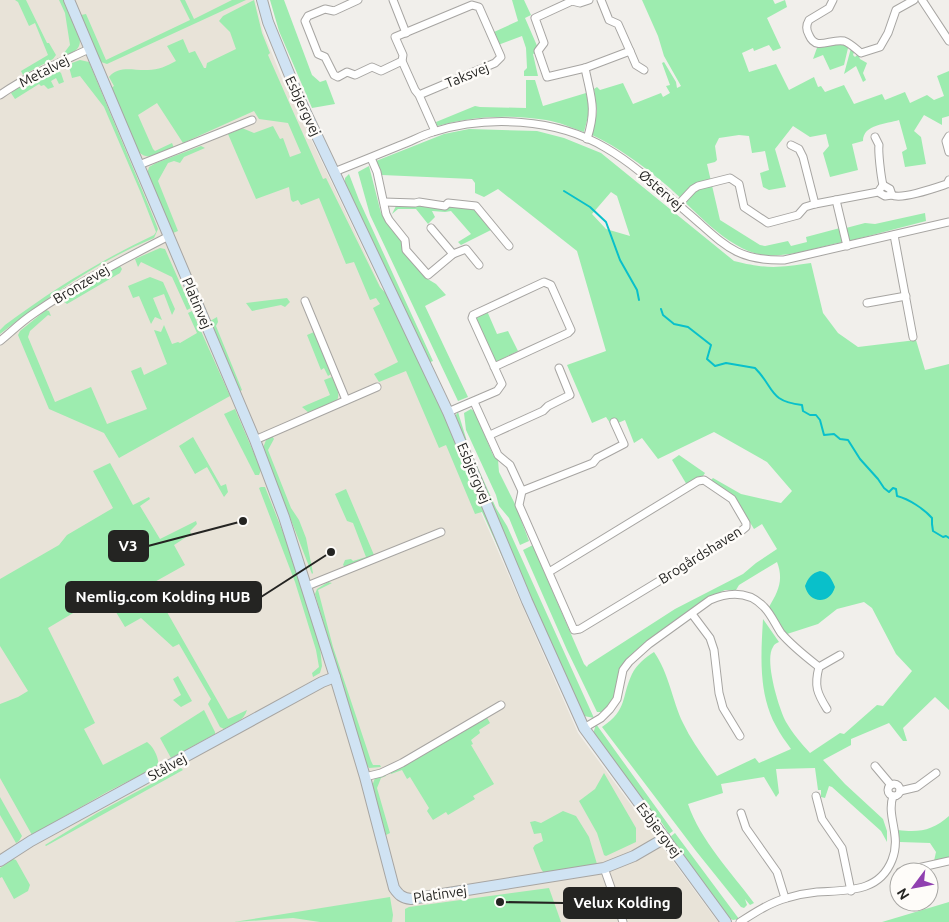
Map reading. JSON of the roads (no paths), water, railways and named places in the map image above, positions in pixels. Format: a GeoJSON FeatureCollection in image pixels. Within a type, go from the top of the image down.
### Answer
{"type":"FeatureCollection","features":[{"type":"Feature","properties":{"kind":"street","name":"Platinvej"},"geometry":{"type":"LineString","coordinates":[[69,0],[255,440],[284,517],[365,777],[394,888],[403,898],[411,899],[604,868],[634,856],[665,838]]}},
{"type":"Feature","properties":{"kind":"street","name":"Esbjergvej"},"geometry":{"type":"LineString","coordinates":[[262,0],[282,61],[448,412],[536,622],[584,728],[726,922]]}},
{"type":"Feature","properties":{"kind":"street"},"geometry":{"type":"LineString","coordinates":[[358,0],[334,11],[325,9],[308,16],[305,21],[318,54],[325,56],[334,75],[338,76],[347,72],[355,75],[372,67],[381,71],[402,61]]}},
{"type":"Feature","properties":{"kind":"street"},"geometry":{"type":"LineString","coordinates":[[393,0],[406,32],[395,38],[403,55],[402,61],[435,132]]}},
{"type":"Feature","properties":{"kind":"street"},"geometry":{"type":"LineString","coordinates":[[589,0],[580,3],[572,1],[535,18],[544,43],[538,51],[546,77],[584,68],[630,51]]}},
{"type":"Feature","properties":{"kind":"street"},"geometry":{"type":"LineString","coordinates":[[601,0],[609,20],[618,24],[636,65],[644,70]]}},
{"type":"Feature","properties":{"kind":"street"},"geometry":{"type":"LineString","coordinates":[[833,0],[829,8],[809,20],[807,28],[809,37],[818,44],[844,41],[861,52],[880,46],[888,33],[896,10],[914,0]]}},
{"type":"Feature","properties":{"kind":"street"},"geometry":{"type":"LineString","coordinates":[[922,0],[947,33],[949,41]]}},
{"type":"Feature","properties":{"kind":"street","name":"Taksvej"},"geometry":{"type":"LineString","coordinates":[[406,32],[472,5],[479,7],[501,57],[495,63],[419,95]]}},
{"type":"Feature","properties":{"kind":"street","name":"Metalvej"},"geometry":{"type":"LineString","coordinates":[[0,96],[9,89],[89,49]]}},
{"type":"Feature","properties":{"kind":"street"},"geometry":{"type":"LineString","coordinates":[[584,68],[593,106],[592,121],[587,139]]}},
{"type":"Feature","properties":{"kind":"street"},"geometry":{"type":"LineString","coordinates":[[139,165],[252,120]]}},
{"type":"Feature","properties":{"kind":"street","name":"Østervej"},"geometry":{"type":"LineString","coordinates":[[334,172],[435,132],[461,125],[511,121],[548,126],[597,143],[620,156],[733,250],[754,259],[784,260],[949,222]]}},
{"type":"Feature","properties":{"kind":"street"},"geometry":{"type":"LineString","coordinates":[[949,136],[946,141],[949,152]]}},
{"type":"Feature","properties":{"kind":"street"},"geometry":{"type":"LineString","coordinates":[[875,137],[879,145],[880,174],[883,185],[890,189],[892,195]]}},
{"type":"Feature","properties":{"kind":"street"},"geometry":{"type":"LineString","coordinates":[[791,144],[799,149],[803,157],[815,204]]}},
{"type":"Feature","properties":{"kind":"street"},"geometry":{"type":"LineString","coordinates":[[371,158],[377,172],[389,220],[405,240],[406,250],[428,275],[453,254],[466,249],[479,265]]}},
{"type":"Feature","properties":{"kind":"street"},"geometry":{"type":"LineString","coordinates":[[678,205],[698,186],[730,178],[739,184],[744,207],[768,223],[798,215],[805,207],[815,204],[878,192],[885,196],[908,195],[947,184],[949,180]]}},
{"type":"Feature","properties":{"kind":"street"},"geometry":{"type":"LineString","coordinates":[[878,192],[883,185]]}},
{"type":"Feature","properties":{"kind":"street"},"geometry":{"type":"LineString","coordinates":[[836,200],[847,246]]}},
{"type":"Feature","properties":{"kind":"street"},"geometry":{"type":"LineString","coordinates":[[384,202],[415,204],[419,202],[445,206],[448,203],[476,206],[509,246]]}},
{"type":"Feature","properties":{"kind":"street"},"geometry":{"type":"LineString","coordinates":[[431,228],[453,254]]}},
{"type":"Feature","properties":{"kind":"street"},"geometry":{"type":"LineString","coordinates":[[894,234],[913,337]]}},
{"type":"Feature","properties":{"kind":"street","name":"Bronzevej"},"geometry":{"type":"LineString","coordinates":[[0,341],[31,315],[71,289],[109,266],[169,236]]}},
{"type":"Feature","properties":{"kind":"street"},"geometry":{"type":"LineString","coordinates":[[448,412],[497,391],[502,384],[494,367],[472,318],[473,315],[544,282],[548,282],[571,330],[494,367]]}},
{"type":"Feature","properties":{"kind":"street"},"geometry":{"type":"LineString","coordinates":[[867,303],[906,296]]}},
{"type":"Feature","properties":{"kind":"street"},"geometry":{"type":"LineString","coordinates":[[305,301],[346,400]]}},
{"type":"Feature","properties":{"kind":"street"},"geometry":{"type":"LineString","coordinates":[[490,435],[543,411],[548,406],[570,395],[559,368]]}},
{"type":"Feature","properties":{"kind":"street"},"geometry":{"type":"LineString","coordinates":[[255,440],[376,387]]}},
{"type":"Feature","properties":{"kind":"street","name":"Brogårdshaven"},"geometry":{"type":"LineString","coordinates":[[474,402],[498,456],[510,465],[522,491],[519,505],[574,630],[580,629],[740,532],[746,527],[746,523],[732,499],[704,480],[698,481],[550,572]]}},
{"type":"Feature","properties":{"kind":"street"},"geometry":{"type":"LineString","coordinates":[[522,491],[593,463],[597,458],[624,444],[614,422]]}},
{"type":"Feature","properties":{"kind":"street"},"geometry":{"type":"LineString","coordinates":[[307,586],[441,532]]}},
{"type":"Feature","properties":{"kind":"street"},"geometry":{"type":"LineString","coordinates":[[584,728],[601,718],[610,709],[616,699],[623,670],[629,662],[643,649],[710,600],[721,595],[742,594],[755,599],[765,607],[792,645],[818,668]]}},
{"type":"Feature","properties":{"kind":"street"},"geometry":{"type":"LineString","coordinates":[[692,614],[710,638],[714,650],[719,693],[723,708],[740,736]]}},
{"type":"Feature","properties":{"kind":"street"},"geometry":{"type":"LineString","coordinates":[[818,668],[840,655]]}},
{"type":"Feature","properties":{"kind":"street"},"geometry":{"type":"LineString","coordinates":[[818,668],[816,685],[818,694],[827,709]]}},
{"type":"Feature","properties":{"kind":"street","name":"Stålvej"},"geometry":{"type":"LineString","coordinates":[[0,861],[31,841],[322,682],[335,677]]}},
{"type":"Feature","properties":{"kind":"street"},"geometry":{"type":"LineString","coordinates":[[365,777],[381,773],[402,763],[501,705]]}},
{"type":"Feature","properties":{"kind":"street"},"geometry":{"type":"LineString","coordinates":[[874,766],[891,785],[897,786],[900,791]]}},
{"type":"Feature","properties":{"kind":"street"},"geometry":{"type":"LineString","coordinates":[[892,796],[896,796],[900,791],[917,788],[936,773]]}},
{"type":"Feature","properties":{"kind":"street"},"geometry":{"type":"LineString","coordinates":[[891,785],[888,788],[888,792],[892,796]]}},
{"type":"Feature","properties":{"kind":"street"},"geometry":{"type":"LineString","coordinates":[[816,796],[822,819],[842,848],[851,891]]}},
{"type":"Feature","properties":{"kind":"street"},"geometry":{"type":"LineString","coordinates":[[740,922],[755,912],[785,898],[814,892],[851,891],[868,885],[885,872],[892,862],[896,849],[896,835],[890,804],[892,796]]}},
{"type":"Feature","properties":{"kind":"street"},"geometry":{"type":"LineString","coordinates":[[741,813],[746,828],[777,872],[785,898]]}},
{"type":"Feature","properties":{"kind":"street"},"geometry":{"type":"LineString","coordinates":[[604,868],[623,922]]}},
{"type":"Feature","properties":{"kind":"street"},"geometry":{"type":"LineString","coordinates":[[885,872],[889,873]]}},
{"type":"Feature","properties":{"kind":"water"},"geometry":{"type":"Polygon","coordinates":[[[820,571],[828,575],[835,587],[829,597],[820,600],[811,596],[805,586],[811,576],[820,571]]]}},
{"type":"Feature","properties":{"kind":"waterway"},"geometry":{"type":"LineString","coordinates":[[564,191],[590,207],[606,222],[620,260],[637,290],[639,300]]}},
{"type":"Feature","properties":{"kind":"waterway"},"geometry":{"type":"LineString","coordinates":[[661,309],[663,315],[674,324],[688,327],[711,345],[707,359],[715,366],[726,363],[755,368],[777,397],[802,405],[803,411],[810,415],[816,415],[820,420],[824,435],[834,434],[840,439],[848,440],[860,459],[884,488],[889,492],[893,488],[896,489],[897,496],[921,508],[932,518],[933,531],[949,538]]}},
{"type":"Feature","properties":{"kind":"place","name":"V3"},"geometry":{"type":"Point","coordinates":[243,521]}},
{"type":"Feature","properties":{"kind":"place","name":"Nemlig.com Kolding HUB"},"geometry":{"type":"Point","coordinates":[331,552]}},
{"type":"Feature","properties":{"kind":"place","name":"Velux Kolding"},"geometry":{"type":"Point","coordinates":[500,902]}}]}
